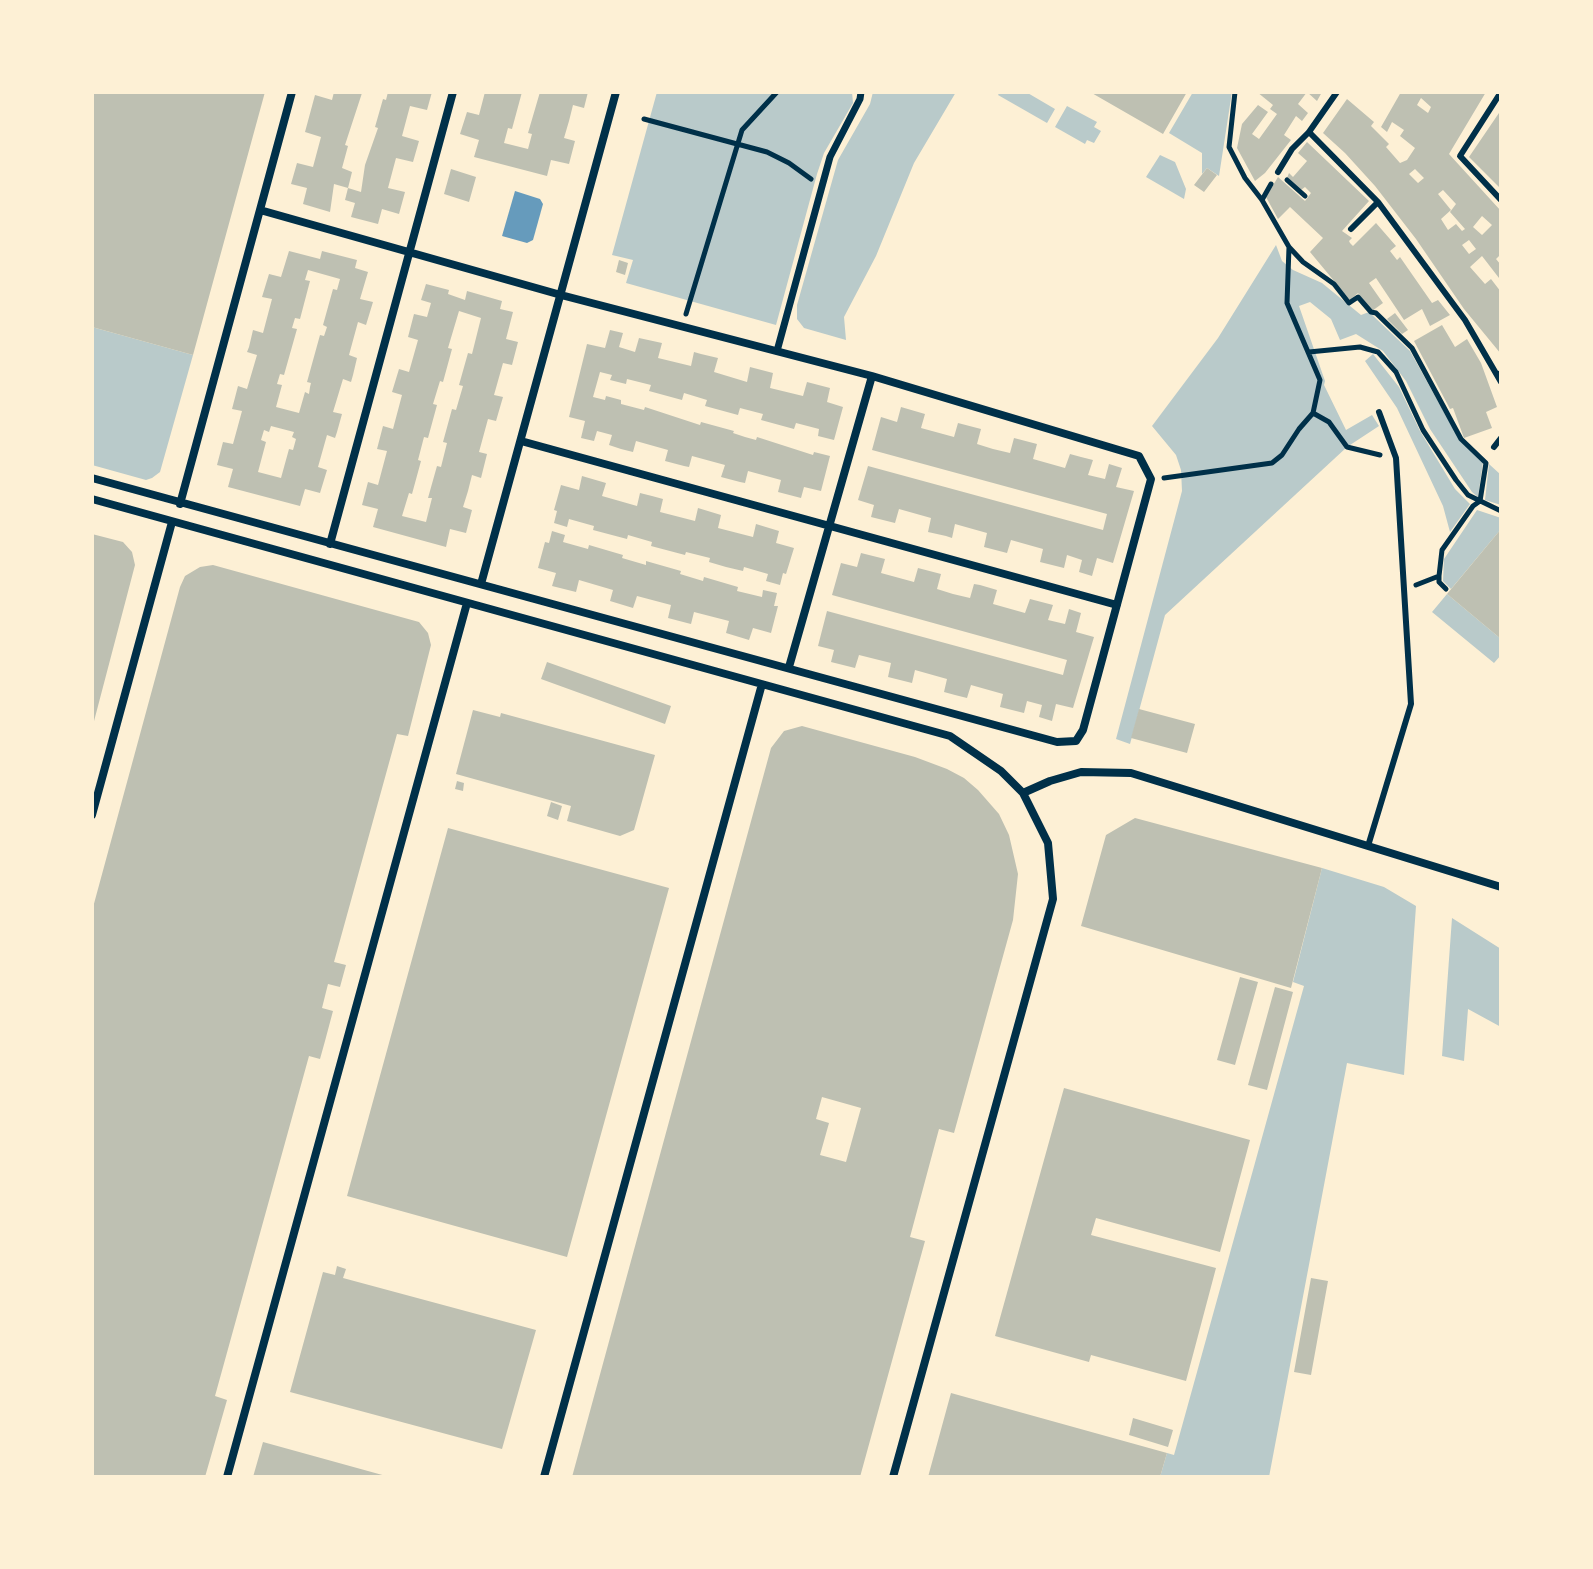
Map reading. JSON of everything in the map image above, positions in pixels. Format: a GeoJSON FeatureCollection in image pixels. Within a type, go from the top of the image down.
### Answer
{"type":"FeatureCollection","features":[{"type":"Feature","properties":{"kind":"street"},"geometry":{"type":"LineString","coordinates":[[180,504],[292,92]]}},
{"type":"Feature","properties":{"kind":"street"},"geometry":{"type":"LineString","coordinates":[[330,544],[453,92]]}},
{"type":"Feature","properties":{"kind":"street"},"geometry":{"type":"LineString","coordinates":[[481,584],[616,92]]}},
{"type":"Feature","properties":{"kind":"street"},"geometry":{"type":"LineString","coordinates":[[777,351],[830,157],[861,92]]}},
{"type":"Feature","properties":{"kind":"street"},"geometry":{"type":"LineString","coordinates":[[92,478],[1057,742],[1076,741],[1083,730],[1151,479],[1139,456],[872,376],[561,295],[260,210]]}},
{"type":"Feature","properties":{"kind":"street"},"geometry":{"type":"LineString","coordinates":[[789,667],[872,376]]}},
{"type":"Feature","properties":{"kind":"street"},"geometry":{"type":"LineString","coordinates":[[521,441],[1117,605]]}},
{"type":"Feature","properties":{"kind":"street"},"geometry":{"type":"LineString","coordinates":[[92,499],[950,736],[1001,771],[1023,793],[1048,843],[1053,899],[893,1477]]}},
{"type":"Feature","properties":{"kind":"street"},"geometry":{"type":"LineString","coordinates":[[92,815],[172,522]]}},
{"type":"Feature","properties":{"kind":"street"},"geometry":{"type":"LineString","coordinates":[[227,1477],[467,603]]}},
{"type":"Feature","properties":{"kind":"street"},"geometry":{"type":"LineString","coordinates":[[544,1477],[762,684]]}},
{"type":"Feature","properties":{"kind":"street"},"geometry":{"type":"LineString","coordinates":[[1023,793],[1081,772],[1131,773],[1501,887]]}},
{"type":"Feature","properties":{"kind":"lane"},"geometry":{"type":"LineString","coordinates":[[1278,172],[1337,92]]}},
{"type":"Feature","properties":{"kind":"lane"},"geometry":{"type":"LineString","coordinates":[[1501,92],[1460,156],[1501,200]]}},
{"type":"Feature","properties":{"kind":"lane"},"geometry":{"type":"LineString","coordinates":[[1309,132],[1378,202],[1465,320],[1500,377]]}},
{"type":"Feature","properties":{"kind":"lane"},"geometry":{"type":"LineString","coordinates":[[1351,229],[1378,202]]}},
{"type":"Feature","properties":{"kind":"lane"},"geometry":{"type":"LineString","coordinates":[[1368,846],[1411,704],[1396,458],[1379,412]]}},
{"type":"Feature","properties":{"kind":"lane"},"geometry":{"type":"LineString","coordinates":[[1494,447],[1501,438]]}},
{"type":"Feature","properties":{"kind":"path"},"geometry":{"type":"LineString","coordinates":[[681,326],[742,130],[777,92]]}},
{"type":"Feature","properties":{"kind":"path"},"geometry":{"type":"LineString","coordinates":[[1235,92],[1229,147],[1245,178],[1263,197],[1289,247],[1303,262],[1334,284],[1349,303],[1358,297],[1412,348],[1461,439],[1477,454]]}},
{"type":"Feature","properties":{"kind":"path"},"geometry":{"type":"LineString","coordinates":[[644,119],[767,152],[789,163],[821,188]]}},
{"type":"Feature","properties":{"kind":"path"},"geometry":{"type":"LineString","coordinates":[[1151,479],[1272,463],[1282,455],[1313,413],[1320,380],[1287,303],[1289,247]]}},
{"type":"Feature","properties":{"kind":"path"},"geometry":{"type":"LineString","coordinates":[[1309,352],[1360,347],[1378,352],[1396,372],[1423,430],[1456,480],[1468,495],[1501,511]]}},
{"type":"Feature","properties":{"kind":"path"},"geometry":{"type":"LineString","coordinates":[[1313,413],[1329,422],[1347,447],[1396,458]]}},
{"type":"Feature","properties":{"kind":"path"},"geometry":{"type":"LineString","coordinates":[[1446,589],[1439,582],[1442,550],[1473,506],[1480,501],[1486,463]]}},
{"type":"Feature","properties":{"kind":"shaded area"},"geometry":{"type":"Polygon","coordinates":[[[657,92],[852,92],[853,103],[824,153],[817,174],[776,325],[626,283],[633,260],[612,255],[657,92]]]}},
{"type":"Feature","properties":{"kind":"shaded area"},"geometry":{"type":"Polygon","coordinates":[[[873,92],[956,92],[914,163],[876,256],[844,317],[846,340],[804,328],[797,319],[797,305],[838,160],[870,104],[873,92]]]}},
{"type":"Feature","properties":{"kind":"shaded area"},"geometry":{"type":"Polygon","coordinates":[[[1000,92],[1026,92],[1055,109],[1047,123],[998,95],[1000,92]]]}},
{"type":"Feature","properties":{"kind":"shaded area"},"geometry":{"type":"Polygon","coordinates":[[[1193,92],[1232,92],[1219,176],[1207,168],[1202,174],[1202,153],[1169,133],[1193,92]]]}},
{"type":"Feature","properties":{"kind":"shaded area"},"geometry":{"type":"Polygon","coordinates":[[[1067,106],[1097,122],[1094,127],[1101,131],[1094,143],[1087,140],[1085,144],[1055,127],[1067,106]]]}},
{"type":"Feature","properties":{"kind":"shaded area"},"geometry":{"type":"Polygon","coordinates":[[[1160,155],[1175,162],[1186,189],[1184,199],[1146,177],[1160,155]]]}},
{"type":"Feature","properties":{"kind":"shaded area"},"geometry":{"type":"Polygon","coordinates":[[[1276,245],[1282,261],[1293,270],[1322,283],[1361,315],[1369,312],[1410,351],[1460,441],[1483,462],[1478,497],[1430,429],[1406,381],[1383,351],[1356,334],[1340,340],[1331,319],[1310,302],[1299,306],[1324,385],[1346,430],[1372,415],[1379,426],[1347,447],[1165,615],[1130,744],[1116,739],[1182,491],[1181,470],[1176,455],[1152,426],[1218,338],[1276,245]]]}},
{"type":"Feature","properties":{"kind":"shaded area"},"geometry":{"type":"Polygon","coordinates":[[[92,327],[193,355],[160,472],[152,478],[146,480],[92,465],[92,327]]]}},
{"type":"Feature","properties":{"kind":"shaded area"},"geometry":{"type":"Polygon","coordinates":[[[1373,354],[1399,387],[1420,431],[1455,489],[1470,504],[1450,532],[1443,506],[1397,408],[1365,361],[1373,354]]]}},
{"type":"Feature","properties":{"kind":"shaded area"},"geometry":{"type":"Polygon","coordinates":[[[1489,464],[1501,475],[1501,505],[1485,500],[1489,464]]]}},
{"type":"Feature","properties":{"kind":"shaded area"},"geometry":{"type":"Polygon","coordinates":[[[1477,510],[1501,518],[1501,529],[1451,589],[1443,581],[1444,559],[1477,510]]]}},
{"type":"Feature","properties":{"kind":"shaded area"},"geometry":{"type":"Polygon","coordinates":[[[1447,594],[1501,639],[1501,655],[1494,663],[1432,612],[1447,594]]]}},
{"type":"Feature","properties":{"kind":"shaded area"},"geometry":{"type":"Polygon","coordinates":[[[1322,868],[1384,887],[1416,906],[1404,1075],[1347,1063],[1269,1477],[1160,1477],[1167,1453],[1174,1455],[1304,986],[1293,982],[1322,868]]]}},
{"type":"Feature","properties":{"kind":"shaded area"},"geometry":{"type":"Polygon","coordinates":[[[1452,918],[1501,949],[1501,1027],[1468,1009],[1464,1061],[1442,1056],[1452,918]]]}},
{"type":"Feature","properties":{"kind":"water"},"geometry":{"type":"Polygon","coordinates":[[[515,191],[540,199],[543,204],[533,240],[527,243],[502,236],[515,191]]]}},
{"type":"Feature","properties":{"kind":"building"},"geometry":{"type":"Polygon","coordinates":[[[92,92],[265,92],[193,355],[92,327],[92,92]]]}},
{"type":"Feature","properties":{"kind":"building"},"geometry":{"type":"Polygon","coordinates":[[[334,92],[362,93],[345,145],[348,146],[342,168],[352,172],[348,188],[334,184],[330,212],[303,204],[307,188],[291,184],[297,163],[313,167],[321,137],[305,132],[315,95],[332,100],[334,92]]]}},
{"type":"Feature","properties":{"kind":"building"},"geometry":{"type":"Polygon","coordinates":[[[388,92],[432,92],[427,110],[410,106],[402,136],[419,141],[413,162],[396,158],[388,188],[405,192],[399,214],[382,209],[378,224],[351,217],[355,203],[345,200],[348,188],[361,192],[365,165],[378,128],[375,127],[388,92]]]}},
{"type":"Feature","properties":{"kind":"building"},"geometry":{"type":"Polygon","coordinates":[[[485,92],[522,92],[512,129],[508,128],[504,143],[528,149],[532,134],[528,133],[540,92],[588,92],[584,108],[573,105],[564,138],[575,141],[569,164],[551,160],[547,176],[474,157],[479,140],[460,134],[467,112],[479,115],[485,92]]]}},
{"type":"Feature","properties":{"kind":"building"},"geometry":{"type":"Polygon","coordinates":[[[1090,92],[1187,92],[1163,134],[1090,92]]]}},
{"type":"Feature","properties":{"kind":"building"},"geometry":{"type":"Polygon","coordinates":[[[1257,92],[1307,92],[1298,104],[1308,113],[1302,121],[1296,116],[1284,135],[1291,140],[1255,181],[1237,148],[1242,124],[1258,105],[1268,112],[1252,134],[1259,139],[1277,114],[1270,109],[1273,105],[1257,92]]]}},
{"type":"Feature","properties":{"kind":"building"},"geometry":{"type":"Polygon","coordinates":[[[1307,92],[1322,92],[1317,101],[1307,92]]]}},
{"type":"Feature","properties":{"kind":"building"},"geometry":{"type":"Polygon","coordinates":[[[1401,92],[1486,92],[1449,154],[1501,211],[1501,254],[1496,259],[1501,265],[1501,277],[1482,256],[1470,267],[1485,284],[1491,279],[1501,292],[1501,354],[1464,309],[1375,186],[1323,133],[1347,99],[1374,122],[1371,126],[1389,144],[1386,147],[1400,163],[1407,160],[1415,148],[1400,136],[1404,130],[1392,122],[1387,132],[1381,127],[1401,92]],[[1421,98],[1417,105],[1428,113],[1431,107],[1421,98]],[[1415,169],[1409,174],[1418,183],[1424,178],[1415,169]],[[1443,190],[1438,194],[1451,210],[1441,219],[1448,230],[1456,224],[1462,231],[1465,229],[1450,212],[1456,204],[1443,190]],[[1482,216],[1473,227],[1482,235],[1492,225],[1482,216]],[[1469,240],[1462,245],[1469,254],[1476,249],[1469,240]]]}},
{"type":"Feature","properties":{"kind":"building"},"geometry":{"type":"Polygon","coordinates":[[[1501,110],[1501,189],[1469,157],[1501,110]]]}},
{"type":"Feature","properties":{"kind":"building"},"geometry":{"type":"Polygon","coordinates":[[[1307,142],[1369,201],[1342,231],[1352,238],[1350,243],[1353,246],[1376,223],[1396,246],[1390,251],[1397,260],[1400,257],[1432,303],[1438,300],[1450,315],[1430,326],[1422,309],[1404,320],[1376,278],[1369,283],[1383,303],[1372,311],[1358,293],[1350,300],[1310,252],[1323,238],[1290,207],[1278,219],[1266,197],[1278,177],[1305,201],[1311,193],[1305,187],[1301,190],[1287,178],[1289,173],[1293,177],[1307,161],[1298,153],[1307,142]]]}},
{"type":"Feature","properties":{"kind":"building"},"geometry":{"type":"Polygon","coordinates":[[[1207,168],[1217,175],[1204,192],[1194,185],[1207,168]]]}},
{"type":"Feature","properties":{"kind":"building"},"geometry":{"type":"Polygon","coordinates":[[[451,169],[476,177],[469,202],[444,194],[451,169]]]}},
{"type":"Feature","properties":{"kind":"building"},"geometry":{"type":"Polygon","coordinates":[[[289,251],[320,259],[322,251],[357,260],[355,268],[368,272],[360,299],[373,302],[366,325],[358,322],[349,355],[357,358],[353,375],[351,382],[343,379],[333,412],[342,414],[335,438],[327,435],[318,467],[327,470],[320,493],[305,489],[300,506],[228,487],[233,469],[217,465],[223,442],[233,444],[242,411],[232,409],[238,386],[247,389],[257,355],[247,352],[253,330],[263,333],[272,299],[262,297],[269,274],[281,277],[289,251]],[[308,270],[305,280],[310,281],[300,319],[295,318],[292,328],[297,329],[284,375],[280,374],[277,384],[282,385],[276,407],[299,413],[305,392],[309,394],[311,383],[307,382],[320,335],[324,336],[327,327],[323,325],[333,289],[337,290],[340,279],[308,270]],[[271,426],[269,432],[264,430],[261,440],[266,442],[258,472],[281,478],[289,449],[293,450],[296,439],[292,437],[294,432],[271,426]]]}},
{"type":"Feature","properties":{"kind":"building"},"geometry":{"type":"Polygon","coordinates":[[[619,260],[628,263],[625,275],[616,272],[619,260]]]}},
{"type":"Feature","properties":{"kind":"building"},"geometry":{"type":"Polygon","coordinates":[[[426,284],[449,290],[448,294],[465,300],[467,291],[502,301],[500,309],[513,312],[506,339],[518,342],[512,365],[503,363],[494,395],[503,397],[496,421],[488,419],[479,452],[487,454],[481,478],[472,475],[463,507],[472,510],[466,533],[450,529],[446,547],[373,527],[378,509],[362,505],[368,482],[378,485],[387,451],[377,449],[383,426],[393,429],[402,395],[392,392],[399,369],[409,372],[418,340],[408,337],[414,314],[427,317],[431,303],[421,300],[426,284]],[[459,311],[448,348],[452,349],[443,382],[440,381],[433,404],[437,405],[428,438],[424,437],[412,494],[409,493],[402,516],[426,522],[432,498],[428,498],[447,443],[443,442],[452,409],[456,410],[463,386],[459,385],[468,353],[472,354],[481,318],[459,311]]]}},
{"type":"Feature","properties":{"kind":"building"},"geometry":{"type":"Polygon","coordinates":[[[1395,313],[1408,330],[1402,334],[1387,319],[1395,313]]]}},
{"type":"Feature","properties":{"kind":"building"},"geometry":{"type":"Polygon","coordinates":[[[1442,325],[1455,347],[1467,339],[1481,363],[1497,407],[1486,412],[1492,428],[1464,438],[1453,408],[1450,409],[1414,341],[1442,325]]]}},
{"type":"Feature","properties":{"kind":"building"},"geometry":{"type":"Polygon","coordinates":[[[610,330],[623,333],[619,347],[635,352],[639,338],[662,343],[658,358],[691,366],[694,352],[718,358],[714,372],[747,382],[750,367],[773,373],[770,388],[803,396],[807,382],[830,388],[827,402],[843,407],[834,440],[818,436],[819,429],[796,423],[794,429],[761,420],[763,414],[740,408],[738,415],[705,406],[707,400],[684,393],[682,400],[649,391],[651,385],[627,379],[626,384],[610,380],[612,375],[600,372],[593,397],[605,400],[606,396],[621,400],[621,404],[644,410],[645,407],[813,455],[814,452],[830,456],[821,491],[804,487],[801,498],[778,492],[781,480],[748,471],[745,483],[721,477],[725,465],[692,456],[689,467],[665,461],[668,450],[636,441],[633,452],[621,449],[609,445],[612,435],[597,431],[594,441],[581,438],[585,421],[569,417],[587,344],[605,348],[610,330]]]}},
{"type":"Feature","properties":{"kind":"building"},"geometry":{"type":"Polygon","coordinates":[[[901,407],[925,414],[921,428],[954,437],[958,423],[981,429],[977,444],[993,449],[1010,453],[1014,438],[1037,444],[1033,459],[1065,468],[1070,454],[1093,460],[1088,475],[1105,479],[1109,464],[1122,468],[1116,487],[1134,491],[1113,563],[1097,558],[1092,576],[1079,572],[1082,560],[1067,555],[1064,568],[1040,562],[1043,549],[1011,540],[1007,553],[984,547],[987,533],[955,524],[952,538],[928,532],[931,518],[899,509],[895,523],[871,517],[874,505],[858,500],[868,466],[1103,530],[1107,514],[872,450],[881,417],[897,422],[901,407]]]}},
{"type":"Feature","properties":{"kind":"building"},"geometry":{"type":"Polygon","coordinates":[[[582,476],[606,483],[602,496],[637,506],[640,493],[663,499],[660,512],[695,521],[698,508],[721,515],[718,528],[753,537],[756,524],[779,531],[776,543],[794,548],[786,574],[783,573],[780,585],[766,581],[768,574],[744,567],[743,571],[726,567],[709,562],[710,558],[651,546],[652,542],[628,535],[627,539],[593,530],[594,526],[569,519],[567,527],[554,523],[561,485],[579,490],[582,476]]]}},
{"type":"Feature","properties":{"kind":"building"},"geometry":{"type":"Polygon","coordinates":[[[1501,529],[1501,639],[1447,594],[1501,529]]]}},
{"type":"Feature","properties":{"kind":"building"},"geometry":{"type":"Polygon","coordinates":[[[552,531],[565,535],[563,542],[588,549],[589,545],[646,565],[646,561],[681,571],[680,574],[703,581],[704,577],[738,587],[737,591],[762,597],[763,590],[777,593],[774,606],[778,606],[771,633],[753,628],[749,640],[726,633],[729,621],[694,612],[691,624],[668,618],[671,605],[637,596],[633,608],[610,601],[613,590],[579,580],[576,592],[552,586],[556,573],[538,568],[545,542],[549,543],[552,531]]]}},
{"type":"Feature","properties":{"kind":"building"},"geometry":{"type":"Polygon","coordinates":[[[92,534],[123,542],[132,552],[135,565],[93,725],[92,534]]]}},
{"type":"Feature","properties":{"kind":"building"},"geometry":{"type":"Polygon","coordinates":[[[861,553],[885,559],[881,573],[914,582],[918,568],[941,574],[937,589],[953,594],[970,598],[974,584],[997,590],[993,604],[1025,613],[1030,599],[1053,605],[1048,620],[1065,624],[1069,609],[1081,613],[1076,632],[1094,637],[1073,708],[1056,704],[1052,721],[1039,717],[1042,705],[1027,701],[1024,713],[1000,707],[1003,694],[971,685],[967,698],[944,692],[947,679],[915,670],[912,683],[888,677],[891,663],[859,655],[855,668],[831,662],[834,650],[818,646],[827,611],[1063,675],[1067,660],[832,595],[841,563],[857,567],[861,553]]]}},
{"type":"Feature","properties":{"kind":"building"},"geometry":{"type":"Polygon","coordinates":[[[213,565],[419,622],[428,633],[431,645],[408,736],[397,734],[334,962],[346,965],[340,987],[328,984],[322,1008],[333,1011],[325,1041],[320,1059],[309,1056],[215,1396],[227,1400],[205,1477],[92,1477],[92,911],[180,587],[185,576],[200,567],[213,565]]]}},
{"type":"Feature","properties":{"kind":"building"},"geometry":{"type":"Polygon","coordinates":[[[547,662],[671,706],[665,724],[541,679],[547,662]]]}},
{"type":"Feature","properties":{"kind":"building"},"geometry":{"type":"Polygon","coordinates":[[[1139,709],[1195,724],[1187,753],[1131,738],[1139,709]]]}},
{"type":"Feature","properties":{"kind":"building"},"geometry":{"type":"Polygon","coordinates":[[[473,710],[500,717],[501,713],[655,755],[634,830],[620,836],[567,821],[571,806],[456,774],[473,710]]]}},
{"type":"Feature","properties":{"kind":"building"},"geometry":{"type":"Polygon","coordinates":[[[802,726],[915,757],[964,778],[999,814],[1009,835],[1018,874],[1013,920],[954,1133],[939,1129],[910,1237],[925,1241],[860,1477],[572,1477],[771,748],[784,731],[802,726]],[[822,1097],[816,1119],[829,1123],[820,1155],[846,1162],[861,1108],[822,1097]]]}},
{"type":"Feature","properties":{"kind":"building"},"geometry":{"type":"Polygon","coordinates":[[[457,781],[464,783],[463,791],[455,789],[457,781]]]}},
{"type":"Feature","properties":{"kind":"building"},"geometry":{"type":"Polygon","coordinates":[[[551,802],[562,806],[558,820],[547,816],[551,802]]]}},
{"type":"Feature","properties":{"kind":"building"},"geometry":{"type":"Polygon","coordinates":[[[1135,818],[1322,868],[1291,988],[1081,926],[1106,835],[1135,818]]]}},
{"type":"Feature","properties":{"kind":"building"},"geometry":{"type":"Polygon","coordinates":[[[448,828],[669,888],[567,1257],[347,1196],[448,828]]]}},
{"type":"Feature","properties":{"kind":"building"},"geometry":{"type":"Polygon","coordinates":[[[1240,977],[1258,982],[1235,1065],[1217,1060],[1240,977]]]}},
{"type":"Feature","properties":{"kind":"building"},"geometry":{"type":"Polygon","coordinates":[[[1275,987],[1293,992],[1267,1090],[1248,1085],[1275,987]]]}},
{"type":"Feature","properties":{"kind":"building"},"geometry":{"type":"Polygon","coordinates":[[[1064,1088],[1250,1140],[1220,1252],[1096,1218],[1091,1235],[1216,1268],[1186,1381],[1091,1355],[1089,1362],[995,1336],[1064,1088]]]}},
{"type":"Feature","properties":{"kind":"building"},"geometry":{"type":"Polygon","coordinates":[[[337,1266],[346,1269],[343,1278],[536,1330],[502,1449],[290,1392],[323,1272],[335,1275],[337,1266]]]}},
{"type":"Feature","properties":{"kind":"building"},"geometry":{"type":"Polygon","coordinates":[[[1311,1278],[1328,1281],[1311,1375],[1294,1372],[1311,1278]]]}},
{"type":"Feature","properties":{"kind":"building"},"geometry":{"type":"Polygon","coordinates":[[[951,1393],[1167,1453],[1160,1477],[928,1477],[951,1393]]]}},
{"type":"Feature","properties":{"kind":"building"},"geometry":{"type":"Polygon","coordinates":[[[1133,1418],[1173,1430],[1168,1447],[1129,1435],[1133,1418]]]}},
{"type":"Feature","properties":{"kind":"building"},"geometry":{"type":"Polygon","coordinates":[[[263,1442],[386,1476],[386,1477],[253,1477],[263,1442]]]}}]}
